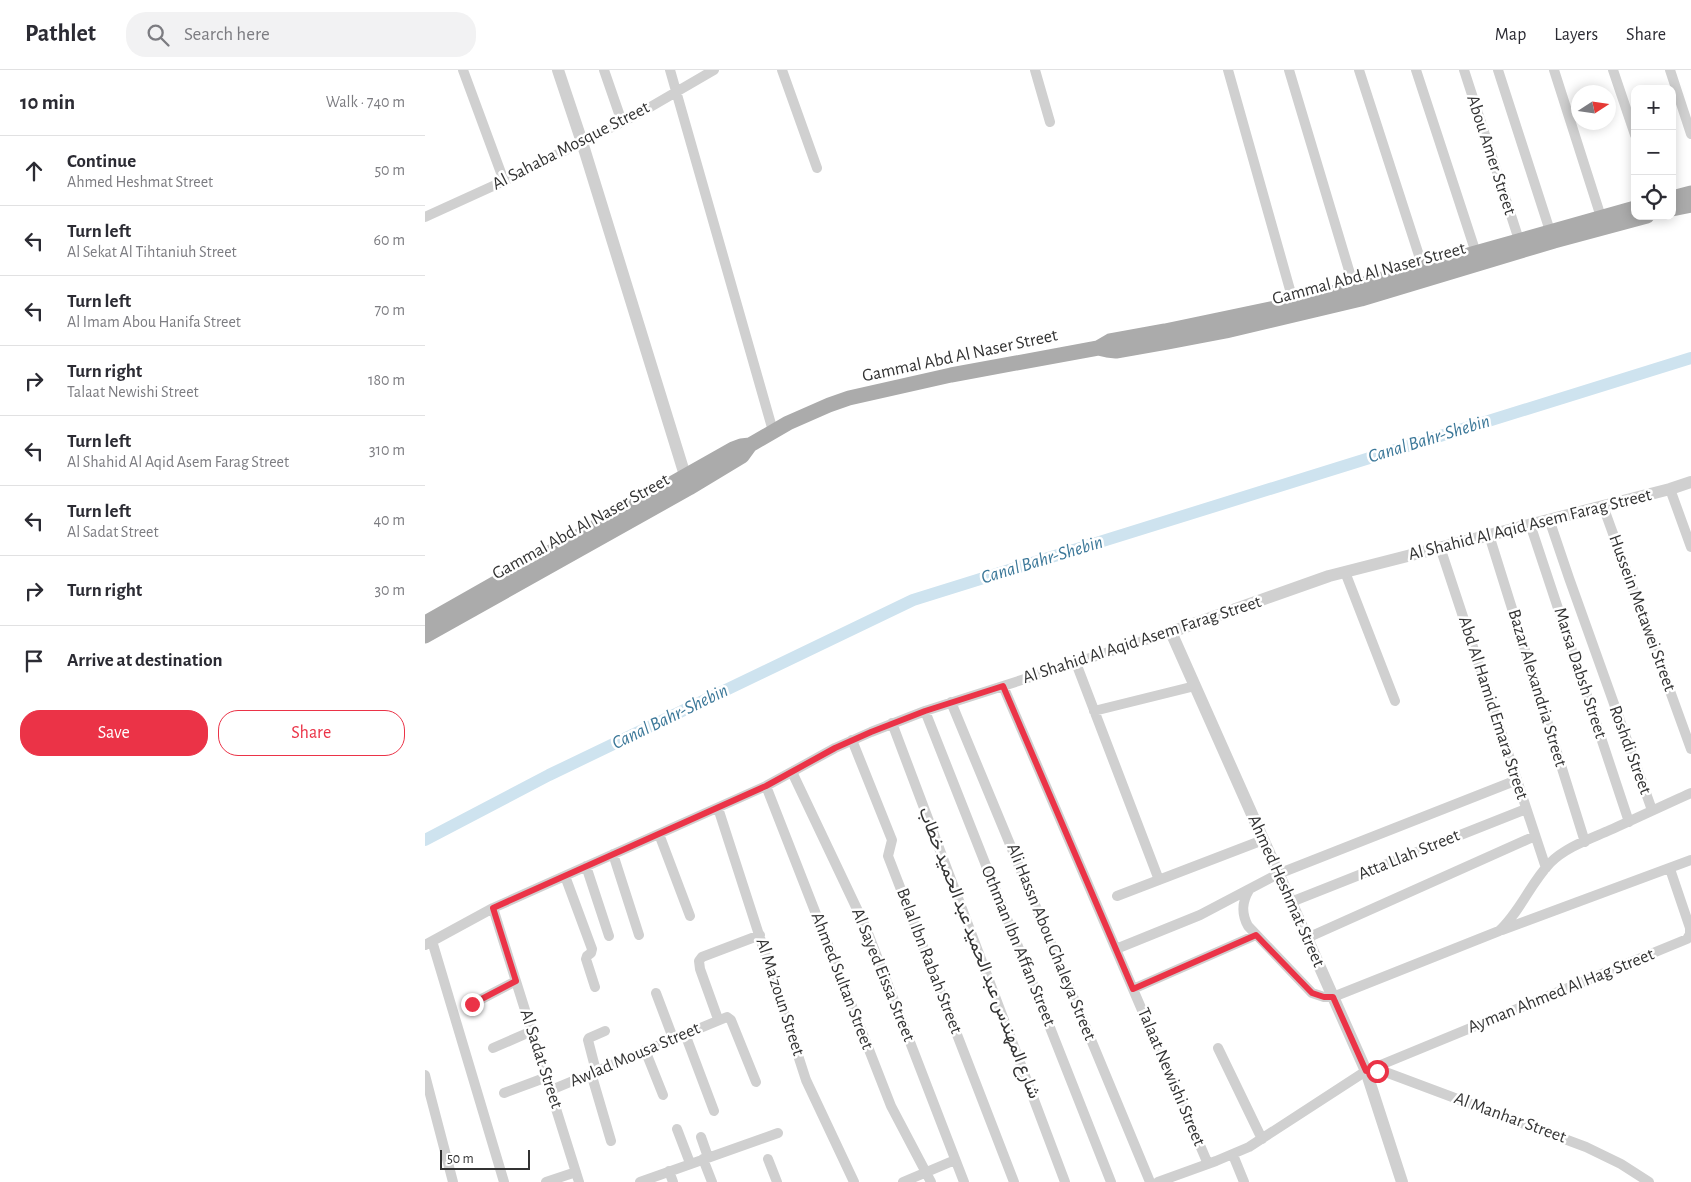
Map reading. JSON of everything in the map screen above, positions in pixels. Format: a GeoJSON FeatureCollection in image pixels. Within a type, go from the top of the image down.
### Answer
{"type":"FeatureCollection","features":[{"type":"Feature","properties":{"kind":"main road"},"geometry":{"type":"LineString","coordinates":[[1676,197],[1691,193]]}},
{"type":"Feature","properties":{"kind":"main road"},"geometry":{"type":"LineString","coordinates":[[1676,209],[1691,204]]}},
{"type":"Feature","properties":{"kind":"main road","name":"Gammal Abd Al Naser Street"},"geometry":{"type":"LineString","coordinates":[[1098,348],[1116,350],[1226,331],[1361,299],[1476,253],[1631,209]]}},
{"type":"Feature","properties":{"kind":"main road","name":"Gammal Abd Al Naser Street"},"geometry":{"type":"LineString","coordinates":[[425,636],[687,482],[733,449],[750,445],[773,431],[829,405],[871,393],[951,375],[1098,348],[1110,341],[1294,304],[1354,287],[1425,274],[1632,220]]}},
{"type":"Feature","properties":{"kind":"main road","name":"Gammal Abd Al Naser Street"},"geometry":{"type":"LineString","coordinates":[[425,623],[687,482]]}},
{"type":"Feature","properties":{"kind":"street"},"geometry":{"type":"LineString","coordinates":[[463,70],[504,181]]}},
{"type":"Feature","properties":{"kind":"street"},"geometry":{"type":"LineString","coordinates":[[557,70],[582,142],[687,482]]}},
{"type":"Feature","properties":{"kind":"street"},"geometry":{"type":"LineString","coordinates":[[604,70],[622,122]]}},
{"type":"Feature","properties":{"kind":"street"},"geometry":{"type":"LineString","coordinates":[[670,70],[773,431]]}},
{"type":"Feature","properties":{"kind":"street","name":"Al Sahaba Mosque Street"},"geometry":{"type":"LineString","coordinates":[[425,217],[504,181],[622,122],[714,70]]}},
{"type":"Feature","properties":{"kind":"street"},"geometry":{"type":"LineString","coordinates":[[782,70],[817,168]]}},
{"type":"Feature","properties":{"kind":"street"},"geometry":{"type":"LineString","coordinates":[[1035,70],[1050,122]]}},
{"type":"Feature","properties":{"kind":"street"},"geometry":{"type":"LineString","coordinates":[[1228,70],[1294,304]]}},
{"type":"Feature","properties":{"kind":"street"},"geometry":{"type":"LineString","coordinates":[[1289,70],[1354,287]]}},
{"type":"Feature","properties":{"kind":"street"},"geometry":{"type":"LineString","coordinates":[[1359,70],[1425,274]]}},
{"type":"Feature","properties":{"kind":"street"},"geometry":{"type":"LineString","coordinates":[[1416,70],[1476,253]]}},
{"type":"Feature","properties":{"kind":"street","name":"Abou Amer Street"},"geometry":{"type":"LineString","coordinates":[[1464,70],[1519,240]]}},
{"type":"Feature","properties":{"kind":"street"},"geometry":{"type":"LineString","coordinates":[[1498,70],[1550,231]]}},
{"type":"Feature","properties":{"kind":"street"},"geometry":{"type":"LineString","coordinates":[[1553,70],[1601,217]]}},
{"type":"Feature","properties":{"kind":"street"},"geometry":{"type":"LineString","coordinates":[[1613,70],[1633,130]]}},
{"type":"Feature","properties":{"kind":"street"},"geometry":{"type":"LineString","coordinates":[[1670,70],[1673,85]]}},
{"type":"Feature","properties":{"kind":"street"},"geometry":{"type":"LineString","coordinates":[[1676,101],[1691,134]]}},
{"type":"Feature","properties":{"kind":"street","name":"Al Shahid Al Aqid Asem Farag Street"},"geometry":{"type":"LineString","coordinates":[[428,943],[493,908],[766,786],[852,740],[892,723],[951,702],[1171,632],[1329,576],[1691,482]]}},
{"type":"Feature","properties":{"kind":"street"},"geometry":{"type":"LineString","coordinates":[[1670,489],[1691,547]]}},
{"type":"Feature","properties":{"kind":"street","name":"Hussein Metawei Street"},"geometry":{"type":"LineString","coordinates":[[1603,506],[1691,749]]}},
{"type":"Feature","properties":{"kind":"street","name":"Roshdi Street"},"geometry":{"type":"LineString","coordinates":[[1549,519],[1651,810]]}},
{"type":"Feature","properties":{"kind":"street","name":"Marsa Dabsh Street"},"geometry":{"type":"LineString","coordinates":[[1530,524],[1629,822]]}},
{"type":"Feature","properties":{"kind":"street","name":"Bazar Alexandria Street"},"geometry":{"type":"LineString","coordinates":[[1489,535],[1585,842]]}},
{"type":"Feature","properties":{"kind":"street","name":"Abd Al Hamid Emara Street"},"geometry":{"type":"LineString","coordinates":[[1440,547],[1546,868]]}},
{"type":"Feature","properties":{"kind":"street"},"geometry":{"type":"LineString","coordinates":[[1345,572],[1395,701]]}},
{"type":"Feature","properties":{"kind":"street","name":"Ahmed Heshmat Street"},"geometry":{"type":"LineString","coordinates":[[1171,632],[1366,1071],[1402,1182]]}},
{"type":"Feature","properties":{"kind":"street"},"geometry":{"type":"LineString","coordinates":[[1076,662],[1159,880]]}},
{"type":"Feature","properties":{"kind":"street","name":"Talaat Newishi Street"},"geometry":{"type":"LineString","coordinates":[[1003,686],[1208,1164]]}},
{"type":"Feature","properties":{"kind":"street"},"geometry":{"type":"LineString","coordinates":[[1095,711],[1195,686]]}},
{"type":"Feature","properties":{"kind":"street","name":"Ali Hassn Abou Ghaleya Street"},"geometry":{"type":"LineString","coordinates":[[951,702],[1150,1182]]}},
{"type":"Feature","properties":{"kind":"street","name":"Othman Ibn Affan Street"},"geometry":{"type":"LineString","coordinates":[[925,711],[1111,1182]]}},
{"type":"Feature","properties":{"kind":"street","name":"شارع المهندس عبد الحميد عبد الحميد خطاب"},"geometry":{"type":"LineString","coordinates":[[892,723],[1065,1182]]}},
{"type":"Feature","properties":{"kind":"street","name":"Belal Ibn Rabah Street"},"geometry":{"type":"LineString","coordinates":[[852,740],[892,840],[888,856],[1014,1182]]}},
{"type":"Feature","properties":{"kind":"street","name":"Al Sayed Eissa Street"},"geometry":{"type":"LineString","coordinates":[[792,772],[866,928],[964,1182]]}},
{"type":"Feature","properties":{"kind":"street"},"geometry":{"type":"LineString","coordinates":[[1116,949],[1200,915],[1278,874],[1517,780]]}},
{"type":"Feature","properties":{"kind":"street","name":"Ahmed Sultan Street"},"geometry":{"type":"LineString","coordinates":[[766,786],[891,1106],[931,1182]]}},
{"type":"Feature","properties":{"kind":"street"},"geometry":{"type":"LineString","coordinates":[[1499,931],[1512,918],[1546,868],[1565,851],[1691,793]]}},
{"type":"Feature","properties":{"kind":"street","name":"Al Ma'zoun Street"},"geometry":{"type":"LineString","coordinates":[[717,808],[806,1080],[854,1182]]}},
{"type":"Feature","properties":{"kind":"street","name":"Atta Llah Street"},"geometry":{"type":"LineString","coordinates":[[1291,902],[1526,809]]}},
{"type":"Feature","properties":{"kind":"street"},"geometry":{"type":"LineString","coordinates":[[659,834],[690,916]]}},
{"type":"Feature","properties":{"kind":"street"},"geometry":{"type":"LineString","coordinates":[[1307,938],[1535,836]]}},
{"type":"Feature","properties":{"kind":"street"},"geometry":{"type":"LineString","coordinates":[[1117,896],[1263,840]]}},
{"type":"Feature","properties":{"kind":"street"},"geometry":{"type":"LineString","coordinates":[[613,854],[639,935]]}},
{"type":"Feature","properties":{"kind":"street"},"geometry":{"type":"LineString","coordinates":[[1249,890],[1244,900],[1243,913],[1248,926],[1312,993],[1324,997],[1333,997],[1499,931],[1691,860]]}},
{"type":"Feature","properties":{"kind":"street"},"geometry":{"type":"LineString","coordinates":[[586,866],[609,936]]}},
{"type":"Feature","properties":{"kind":"street","name":"Ayman Ahmed Al Hag Street"},"geometry":{"type":"LineString","coordinates":[[1366,1071],[1687,939],[1690,934],[1690,928],[1670,869]]}},
{"type":"Feature","properties":{"kind":"street"},"geometry":{"type":"LineString","coordinates":[[565,876],[592,949],[586,959],[595,987]]}},
{"type":"Feature","properties":{"kind":"street","name":"Al Sadat Street"},"geometry":{"type":"LineString","coordinates":[[493,908],[579,1182]]}},
{"type":"Feature","properties":{"kind":"street"},"geometry":{"type":"LineString","coordinates":[[756,1082],[730,1018],[719,1019],[700,969],[699,961],[702,957],[760,935]]}},
{"type":"Feature","properties":{"kind":"street"},"geometry":{"type":"LineString","coordinates":[[1133,989],[1256,935]]}},
{"type":"Feature","properties":{"kind":"street"},"geometry":{"type":"LineString","coordinates":[[428,943],[503,1182]]}},
{"type":"Feature","properties":{"kind":"street"},"geometry":{"type":"LineString","coordinates":[[472,1004],[516,981]]}},
{"type":"Feature","properties":{"kind":"street"},"geometry":{"type":"LineString","coordinates":[[656,993],[673,1038]]}},
{"type":"Feature","properties":{"kind":"street","name":"Awlad Mousa Street"},"geometry":{"type":"LineString","coordinates":[[551,1090],[719,1019]]}},
{"type":"Feature","properties":{"kind":"street"},"geometry":{"type":"LineString","coordinates":[[493,1048],[532,1031]]}},
{"type":"Feature","properties":{"kind":"street"},"geometry":{"type":"LineString","coordinates":[[605,1031],[588,1040],[593,1072],[611,1141]]}},
{"type":"Feature","properties":{"kind":"street"},"geometry":{"type":"LineString","coordinates":[[685,1034],[714,1111]]}},
{"type":"Feature","properties":{"kind":"street"},"geometry":{"type":"LineString","coordinates":[[1218,1048],[1262,1140]]}},
{"type":"Feature","properties":{"kind":"street"},"geometry":{"type":"LineString","coordinates":[[645,1050],[663,1095]]}},
{"type":"Feature","properties":{"kind":"street"},"geometry":{"type":"LineString","coordinates":[[1158,1182],[1182,1178],[1262,1140],[1366,1071]]}},
{"type":"Feature","properties":{"kind":"street","name":"Al Manhar Street"},"geometry":{"type":"LineString","coordinates":[[1366,1071],[1388,1073],[1586,1147],[1621,1164],[1649,1182]]}},
{"type":"Feature","properties":{"kind":"street"},"geometry":{"type":"LineString","coordinates":[[425,1075],[453,1182]]}},
{"type":"Feature","properties":{"kind":"street"},"geometry":{"type":"LineString","coordinates":[[504,1093],[547,1077]]}},
{"type":"Feature","properties":{"kind":"street"},"geometry":{"type":"LineString","coordinates":[[677,1129],[690,1164]]}},
{"type":"Feature","properties":{"kind":"street"},"geometry":{"type":"LineString","coordinates":[[640,1182],[778,1133]]}},
{"type":"Feature","properties":{"kind":"street"},"geometry":{"type":"LineString","coordinates":[[701,1137],[712,1182]]}},
{"type":"Feature","properties":{"kind":"street"},"geometry":{"type":"LineString","coordinates":[[1233,1155],[1244,1182]]}},
{"type":"Feature","properties":{"kind":"street"},"geometry":{"type":"LineString","coordinates":[[768,1159],[777,1182]]}},
{"type":"Feature","properties":{"kind":"street"},"geometry":{"type":"LineString","coordinates":[[903,1182],[955,1160]]}},
{"type":"Feature","properties":{"kind":"street"},"geometry":{"type":"LineString","coordinates":[[669,1171],[673,1182]]}},
{"type":"Feature","properties":{"kind":"street"},"geometry":{"type":"LineString","coordinates":[[546,1182],[576,1172]]}},
{"type":"Feature","properties":{"kind":"waterway","name":"Canal Bahr-Shebin"},"geometry":{"type":"LineString","coordinates":[[425,840],[549,775],[913,600],[1691,358]]}},
{"type":"Feature","properties":{"kind":"route"},"geometry":{"type":"LineString","coordinates":[[472,1004],[516,981],[493,908],[766,786],[835,748],[871,732],[925,711],[1003,686],[1133,989],[1256,935],[1312,993],[1324,997],[1333,997],[1366,1071],[1377,1071]]}}]}
